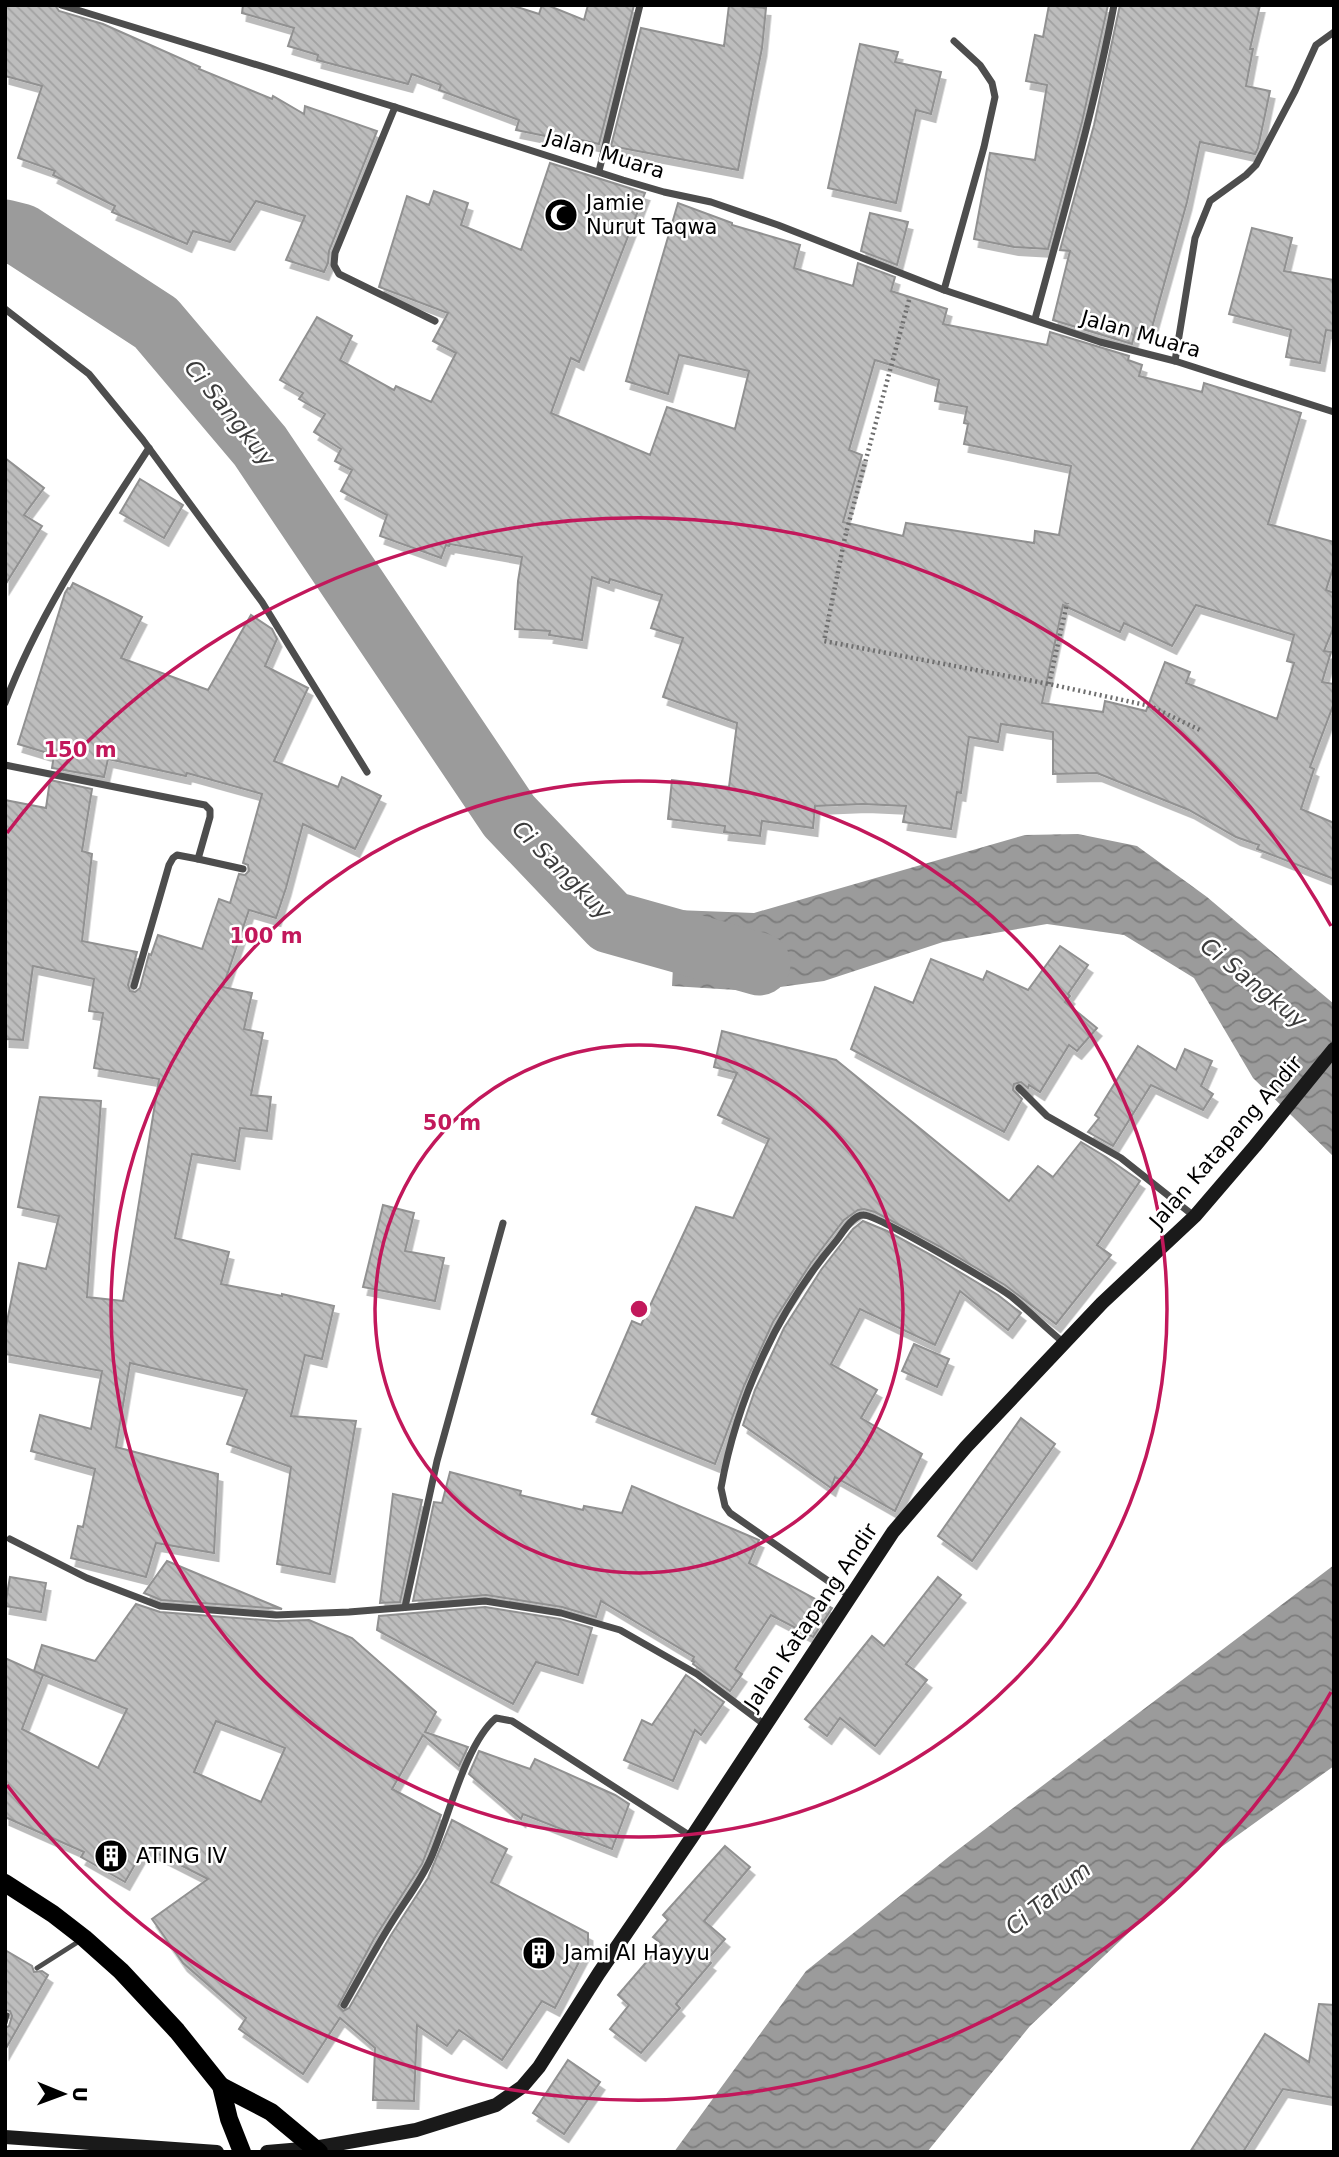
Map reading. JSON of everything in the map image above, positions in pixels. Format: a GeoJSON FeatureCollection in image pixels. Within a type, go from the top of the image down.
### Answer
{"type":"FeatureCollection","features":[{"type":"Feature","properties":{"kind":"main road"},"geometry":{"type":"LineString","coordinates":[[5,1883],[53,1913],[121,1971],[221,2085],[271,2112],[316,2150]]}},
{"type":"Feature","properties":{"kind":"main road"},"geometry":{"type":"LineString","coordinates":[[221,2085],[229,2119],[242,2152]]}},
{"type":"Feature","properties":{"kind":"street","name":"Jalan Muara"},"geometry":{"type":"LineString","coordinates":[[61,5],[664,192],[711,202],[778,225],[944,290],[1100,342],[1175,361],[1334,412]]}},
{"type":"Feature","properties":{"kind":"street"},"geometry":{"type":"LineString","coordinates":[[598,171],[640,5]]}},
{"type":"Feature","properties":{"kind":"street"},"geometry":{"type":"LineString","coordinates":[[1035,319],[1072,181],[1114,5]]}},
{"type":"Feature","properties":{"kind":"street"},"geometry":{"type":"LineString","coordinates":[[1175,361],[1195,238],[1210,201],[1256,165],[1316,45],[1334,32]]}},
{"type":"Feature","properties":{"kind":"street"},"geometry":{"type":"LineString","coordinates":[[944,290],[996,97],[992,83],[980,65],[954,41]]}},
{"type":"Feature","properties":{"kind":"street"},"geometry":{"type":"LineString","coordinates":[[395,107],[335,253],[334,265],[339,274],[435,321]]}},
{"type":"Feature","properties":{"kind":"street"},"geometry":{"type":"LineString","coordinates":[[5,309],[89,374],[149,448],[262,602],[367,772]]}},
{"type":"Feature","properties":{"kind":"street"},"geometry":{"type":"LineString","coordinates":[[5,703],[19,667],[68,574],[149,448]]}},
{"type":"Feature","properties":{"kind":"street"},"geometry":{"type":"LineString","coordinates":[[5,765],[205,805],[210,810],[210,817],[198,859]]}},
{"type":"Feature","properties":{"kind":"street"},"geometry":{"type":"LineString","coordinates":[[134,986],[173,858],[177,855],[243,869]]}},
{"type":"Feature","properties":{"kind":"street","name":"Jalan Katapang Andir"},"geometry":{"type":"LineString","coordinates":[[267,2152],[316,2150],[415,2130],[496,2105],[522,2087],[539,2067],[893,1532],[965,1447],[1102,1303],[1195,1216],[1334,1049]]}},
{"type":"Feature","properties":{"kind":"street"},"geometry":{"type":"LineString","coordinates":[[1019,1088],[1046,1116],[1121,1158],[1195,1216]]}},
{"type":"Feature","properties":{"kind":"street"},"geometry":{"type":"LineString","coordinates":[[850,1596],[730,1513],[725,1506],[721,1488],[751,1378],[802,1284],[840,1236],[858,1216],[867,1214],[911,1236],[1011,1297],[1064,1343]]}},
{"type":"Feature","properties":{"kind":"street"},"geometry":{"type":"LineString","coordinates":[[405,1606],[437,1461],[503,1223]]}},
{"type":"Feature","properties":{"kind":"street"},"geometry":{"type":"LineString","coordinates":[[10,1539],[87,1578],[160,1606],[276,1615],[485,1601],[561,1613],[620,1630],[697,1674],[765,1725]]}},
{"type":"Feature","properties":{"kind":"street"},"geometry":{"type":"LineString","coordinates":[[344,2005],[366,1963],[422,1876],[462,1775],[485,1729],[496,1718],[512,1721],[692,1837]]}},
{"type":"Feature","properties":{"kind":"street"},"geometry":{"type":"LineString","coordinates":[[5,2137],[217,2152]]}},
{"type":"Feature","properties":{"kind":"lane"},"geometry":{"type":"LineString","coordinates":[[37,1968],[84,1938]]}},
{"type":"Feature","properties":{"kind":"lane"},"geometry":{"type":"LineString","coordinates":[[5,2023],[7,2015]]}},
{"type":"Feature","properties":{"kind":"path"},"geometry":{"type":"LineString","coordinates":[[914,278],[845,537],[824,641],[1150,706],[1202,731]]}},
{"type":"Feature","properties":{"kind":"path"},"geometry":{"type":"LineString","coordinates":[[1049,684],[1067,603]]}},
{"type":"Feature","properties":{"kind":"water"},"geometry":{"type":"Polygon","coordinates":[[[1078,834],[1137,846],[1207,897],[1334,1004],[1334,1157],[1253,1078],[1194,978],[1124,935],[1047,924],[943,942],[824,981],[752,991],[672,986],[676,910],[754,913],[1025,835],[1078,834]]]}},
{"type":"Feature","properties":{"kind":"water","name":"Ci Tarum"},"geometry":{"type":"Polygon","coordinates":[[[1334,1565],[1334,1766],[1213,1853],[1030,2026],[927,2152],[674,2152],[806,1971],[951,1855],[1334,1565]]]}},
{"type":"Feature","properties":{"kind":"building"},"geometry":{"type":"Polygon","coordinates":[[[5,5],[55,5],[59,11],[103,24],[200,67],[199,69],[272,99],[273,96],[304,114],[305,106],[377,131],[329,251],[324,272],[286,260],[305,216],[256,201],[230,242],[193,231],[187,244],[112,212],[115,206],[53,175],[55,171],[18,158],[42,86],[5,76],[5,5]]]}},
{"type":"Feature","properties":{"kind":"building"},"geometry":{"type":"Polygon","coordinates":[[[243,5],[511,5],[539,14],[542,5],[547,5],[584,20],[588,5],[634,5],[599,144],[516,130],[519,120],[439,90],[441,85],[412,74],[408,84],[317,60],[318,55],[288,46],[294,28],[242,13],[243,5]]]}},
{"type":"Feature","properties":{"kind":"building"},"geometry":{"type":"Polygon","coordinates":[[[729,5],[766,8],[762,48],[738,170],[611,146],[641,28],[724,46],[729,5]]]}},
{"type":"Feature","properties":{"kind":"building"},"geometry":{"type":"Polygon","coordinates":[[[1049,5],[1108,5],[1082,122],[1048,249],[1014,247],[974,239],[990,153],[1035,160],[1047,85],[1026,81],[1035,35],[1043,37],[1049,5]]]}},
{"type":"Feature","properties":{"kind":"building"},"geometry":{"type":"Polygon","coordinates":[[[1120,5],[1260,5],[1250,49],[1253,49],[1246,86],[1270,91],[1255,154],[1200,142],[1187,202],[1151,331],[1136,328],[1132,344],[1053,320],[1070,251],[1060,250],[1094,125],[1120,5]]]}},
{"type":"Feature","properties":{"kind":"building"},"geometry":{"type":"Polygon","coordinates":[[[860,44],[898,52],[895,62],[941,72],[931,114],[916,110],[896,203],[828,188],[860,44]]]}},
{"type":"Feature","properties":{"kind":"building"},"geometry":{"type":"Polygon","coordinates":[[[550,163],[645,193],[579,362],[571,358],[551,413],[650,455],[667,407],[735,429],[749,371],[679,355],[668,394],[626,381],[678,203],[732,225],[800,245],[794,268],[853,286],[858,263],[895,277],[891,291],[947,309],[943,324],[1047,345],[1050,332],[1129,356],[1128,360],[1142,365],[1139,376],[1202,392],[1204,383],[1301,413],[1268,524],[1334,542],[1334,565],[1326,590],[1334,593],[1334,626],[1324,651],[1331,652],[1322,682],[1334,684],[1334,703],[1310,767],[1314,769],[1301,809],[1334,823],[1334,879],[1257,849],[1259,845],[1236,837],[1189,810],[1097,773],[1053,774],[1053,732],[1001,724],[998,742],[969,737],[961,793],[957,792],[951,829],[903,822],[906,806],[863,804],[815,806],[813,828],[762,821],[760,836],[724,832],[725,826],[668,819],[672,780],[729,787],[737,723],[663,697],[683,638],[651,628],[662,595],[610,579],[609,583],[592,577],[582,640],[549,635],[550,631],[515,629],[522,557],[450,544],[446,545],[441,558],[380,536],[387,515],[341,491],[352,470],[335,461],[341,449],[314,432],[325,414],[299,399],[303,393],[280,380],[317,317],[352,336],[340,360],[394,390],[396,386],[431,402],[456,353],[433,341],[448,313],[379,287],[407,196],[429,205],[434,191],[468,203],[461,225],[521,250],[550,163]],[[875,360],[849,450],[862,455],[843,522],[903,536],[906,523],[1034,543],[1035,531],[1059,535],[1071,466],[964,444],[968,424],[964,423],[967,407],[935,401],[939,380],[875,360]],[[1063,605],[1042,703],[1103,712],[1105,701],[1146,711],[1165,662],[1190,672],[1186,683],[1277,719],[1294,663],[1287,661],[1294,635],[1196,605],[1172,646],[1124,623],[1120,632],[1063,605]]]}},
{"type":"Feature","properties":{"kind":"building"},"geometry":{"type":"Polygon","coordinates":[[[870,213],[908,222],[897,265],[861,251],[870,213]]]}},
{"type":"Feature","properties":{"kind":"building"},"geometry":{"type":"Polygon","coordinates":[[[1252,228],[1292,238],[1284,271],[1334,280],[1334,331],[1326,330],[1320,363],[1286,357],[1291,330],[1229,314],[1252,228]]]}},
{"type":"Feature","properties":{"kind":"building"},"geometry":{"type":"Polygon","coordinates":[[[5,458],[44,488],[24,515],[42,526],[5,585],[5,458]]]}},
{"type":"Feature","properties":{"kind":"building"},"geometry":{"type":"Polygon","coordinates":[[[140,479],[183,505],[164,538],[120,513],[140,479]]]}},
{"type":"Feature","properties":{"kind":"building"},"geometry":{"type":"Polygon","coordinates":[[[73,583],[142,617],[121,658],[208,690],[251,615],[272,629],[277,639],[265,666],[308,688],[274,761],[338,787],[342,777],[381,796],[355,849],[303,824],[276,918],[249,910],[223,987],[252,993],[244,1029],[263,1033],[251,1095],[271,1097],[267,1131],[240,1128],[235,1161],[192,1154],[175,1238],[229,1252],[221,1284],[334,1306],[322,1359],[305,1355],[291,1416],[356,1421],[330,1574],[277,1564],[291,1467],[227,1444],[247,1390],[130,1363],[116,1447],[218,1474],[214,1553],[156,1543],[146,1577],[71,1558],[78,1526],[83,1527],[95,1469],[31,1451],[40,1415],[91,1429],[102,1371],[5,1354],[5,1331],[19,1263],[46,1269],[59,1216],[18,1207],[40,1097],[101,1101],[87,1297],[123,1301],[159,1079],[94,1068],[103,1013],[89,1011],[94,979],[33,966],[23,1040],[5,1039],[5,800],[46,808],[50,780],[92,789],[82,851],[92,854],[82,941],[137,952],[128,985],[130,991],[135,992],[140,988],[149,954],[151,955],[158,935],[202,949],[219,899],[230,903],[239,874],[245,875],[249,871],[248,865],[243,863],[262,794],[187,773],[186,776],[108,759],[104,777],[52,768],[54,755],[18,744],[65,593],[73,583]]]}},
{"type":"Feature","properties":{"kind":"building"},"geometry":{"type":"Polygon","coordinates":[[[1060,946],[1088,965],[1065,1002],[1097,1028],[1077,1051],[1069,1045],[1040,1092],[1021,1082],[1014,1084],[1013,1090],[1022,1099],[1004,1132],[851,1049],[875,987],[913,1003],[931,959],[983,980],[987,971],[1028,990],[1060,946]]]}},
{"type":"Feature","properties":{"kind":"building"},"geometry":{"type":"Polygon","coordinates":[[[722,1031],[836,1060],[1009,1201],[1038,1166],[1053,1177],[1081,1142],[1140,1181],[1097,1245],[1111,1255],[1056,1324],[1005,1285],[939,1246],[875,1212],[858,1210],[844,1220],[811,1263],[773,1322],[744,1386],[715,1464],[592,1414],[632,1321],[641,1325],[696,1207],[733,1218],[769,1139],[718,1115],[737,1073],[714,1067],[722,1031]]]}},
{"type":"Feature","properties":{"kind":"building"},"geometry":{"type":"Polygon","coordinates":[[[1138,1046],[1176,1070],[1185,1049],[1212,1061],[1201,1086],[1213,1094],[1203,1110],[1151,1085],[1113,1146],[1088,1132],[1099,1118],[1095,1115],[1138,1046]]]}},
{"type":"Feature","properties":{"kind":"building"},"geometry":{"type":"Polygon","coordinates":[[[383,1205],[414,1213],[405,1251],[444,1258],[435,1301],[363,1287],[383,1205]]]}},
{"type":"Feature","properties":{"kind":"building"},"geometry":{"type":"Polygon","coordinates":[[[863,1221],[933,1256],[998,1295],[1021,1313],[1008,1330],[960,1291],[935,1345],[860,1309],[831,1364],[877,1390],[861,1418],[922,1454],[895,1511],[835,1477],[831,1488],[743,1425],[755,1390],[784,1328],[821,1270],[853,1229],[863,1221]]]}},
{"type":"Feature","properties":{"kind":"building"},"geometry":{"type":"Polygon","coordinates":[[[914,1344],[949,1359],[937,1387],[902,1371],[914,1344]]]}},
{"type":"Feature","properties":{"kind":"building"},"geometry":{"type":"Polygon","coordinates":[[[1021,1418],[1055,1444],[972,1561],[938,1536],[1021,1418]]]}},
{"type":"Feature","properties":{"kind":"building"},"geometry":{"type":"Polygon","coordinates":[[[450,1472],[521,1491],[520,1495],[583,1510],[584,1506],[622,1513],[632,1486],[759,1540],[749,1563],[832,1608],[813,1637],[771,1615],[735,1669],[742,1674],[730,1691],[693,1664],[694,1657],[601,1601],[596,1617],[562,1607],[486,1595],[413,1601],[434,1502],[442,1503],[450,1472]]]}},
{"type":"Feature","properties":{"kind":"building"},"geometry":{"type":"Polygon","coordinates":[[[393,1494],[422,1500],[400,1602],[380,1603],[393,1494]]]}},
{"type":"Feature","properties":{"kind":"building"},"geometry":{"type":"Polygon","coordinates":[[[167,1561],[282,1609],[161,1600],[144,1593],[167,1561]]]}},
{"type":"Feature","properties":{"kind":"building"},"geometry":{"type":"Polygon","coordinates":[[[10,1577],[46,1583],[41,1612],[5,1606],[10,1577]]]}},
{"type":"Feature","properties":{"kind":"building"},"geometry":{"type":"Polygon","coordinates":[[[938,1577],[961,1595],[906,1664],[927,1680],[875,1746],[840,1718],[827,1736],[805,1719],[872,1636],[884,1646],[938,1577]]]}},
{"type":"Feature","properties":{"kind":"building"},"geometry":{"type":"Polygon","coordinates":[[[136,1604],[160,1612],[276,1621],[309,1620],[352,1638],[436,1712],[425,1732],[468,1747],[459,1766],[423,1735],[392,1789],[441,1815],[422,1864],[374,1939],[338,2006],[343,2011],[349,2008],[428,1878],[452,1820],[507,1849],[491,1882],[588,1933],[588,1945],[555,2008],[542,2001],[502,2060],[459,2030],[447,2046],[417,2025],[414,2101],[373,2100],[375,2048],[340,2018],[303,2074],[239,2029],[246,2018],[183,1963],[152,1919],[208,1879],[145,1847],[125,1882],[81,1857],[84,1852],[5,1817],[5,1658],[34,1671],[42,1645],[95,1661],[136,1604]],[[35,1671],[43,1675],[22,1729],[98,1768],[127,1709],[35,1671]],[[216,1721],[194,1772],[261,1802],[285,1748],[216,1721]]]}},
{"type":"Feature","properties":{"kind":"building"},"geometry":{"type":"Polygon","coordinates":[[[485,1607],[560,1619],[592,1628],[578,1675],[536,1662],[513,1704],[377,1630],[379,1616],[485,1607]]]}},
{"type":"Feature","properties":{"kind":"building"},"geometry":{"type":"Polygon","coordinates":[[[686,1675],[724,1702],[701,1735],[695,1730],[673,1781],[624,1760],[642,1720],[652,1725],[686,1675]]]}},
{"type":"Feature","properties":{"kind":"building"},"geometry":{"type":"Polygon","coordinates":[[[479,1751],[530,1769],[535,1759],[629,1804],[612,1849],[523,1814],[521,1819],[469,1774],[479,1751]]]}},
{"type":"Feature","properties":{"kind":"building"},"geometry":{"type":"Polygon","coordinates":[[[725,1846],[750,1867],[704,1921],[725,1939],[707,1960],[711,1963],[676,2004],[680,2008],[641,2053],[610,2029],[629,2005],[618,1995],[662,1944],[653,1937],[668,1920],[663,1915],[725,1846]]]}},
{"type":"Feature","properties":{"kind":"building"},"geometry":{"type":"Polygon","coordinates":[[[5,1950],[32,1966],[34,1972],[42,1971],[48,1975],[5,2050],[5,2028],[9,2026],[12,2016],[10,2011],[5,2010],[5,1950]]]}},
{"type":"Feature","properties":{"kind":"building"},"geometry":{"type":"Polygon","coordinates":[[[1319,2004],[1334,2005],[1334,2098],[1283,2089],[1243,2152],[1190,2152],[1265,2034],[1309,2062],[1319,2004]]]}},
{"type":"Feature","properties":{"kind":"building"},"geometry":{"type":"Polygon","coordinates":[[[568,2060],[600,2082],[564,2134],[533,2113],[568,2060]]]}},
{"type":"Feature","properties":{"kind":"waterway","name":"Ci Sangkuy"},"geometry":{"type":"LineString","coordinates":[[5,231],[21,235],[156,323],[260,446],[509,816],[610,922],[759,964]]}},
{"type":"Feature","properties":{"kind":"place","name":"Jamie Nurut Taqwa"},"geometry":{"type":"Point","coordinates":[561,215]}},
{"type":"Feature","properties":{"kind":"place","name":"ATING IV"},"geometry":{"type":"Point","coordinates":[111,1856]}},
{"type":"Feature","properties":{"kind":"place","name":"Jami Al Hayyu"},"geometry":{"type":"Point","coordinates":[539,1953]}}]}
